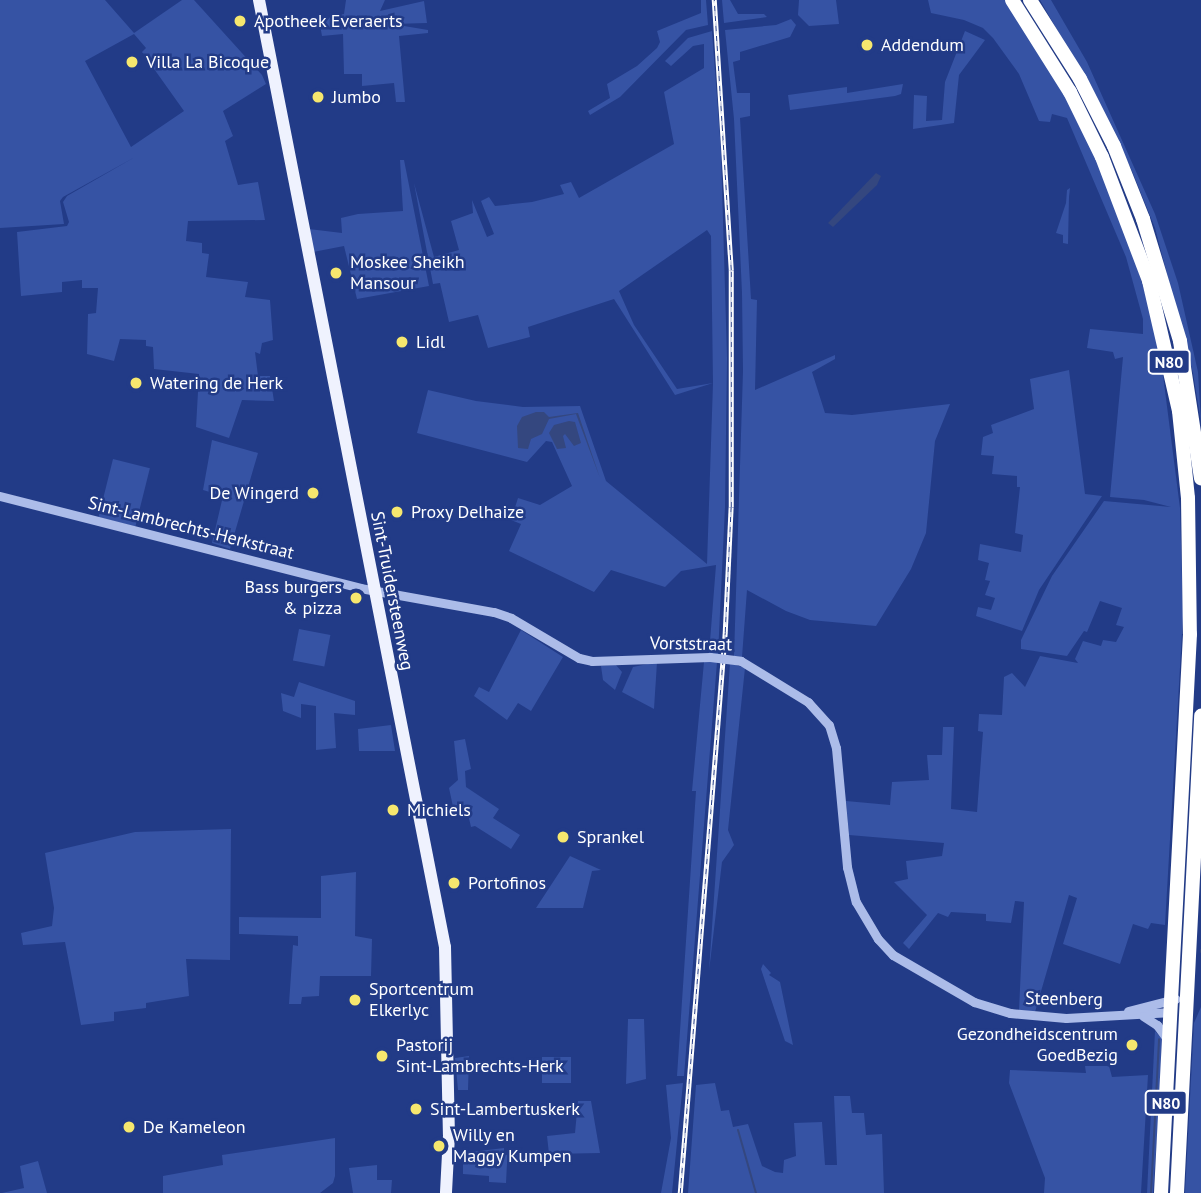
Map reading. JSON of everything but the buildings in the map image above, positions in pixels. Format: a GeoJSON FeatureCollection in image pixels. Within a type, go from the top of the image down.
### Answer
{"type":"FeatureCollection","features":[{"type":"Feature","properties":{"kind":"highway","name":"N80"},"geometry":{"type":"LineString","coordinates":[[1012,0],[1070,92],[1102,157],[1149,281],[1179,411],[1188,498],[1190,634],[1161,1193]]}},
{"type":"Feature","properties":{"kind":"highway","name":"N80"},"geometry":{"type":"LineString","coordinates":[[1030,0],[1080,79],[1114,146],[1143,219],[1180,341],[1201,478]]}},
{"type":"Feature","properties":{"kind":"highway","name":"N80"},"geometry":{"type":"LineString","coordinates":[[1177,1193],[1201,716]]}},
{"type":"Feature","properties":{"kind":"main road","name":"Sint-Truidersteenweg"},"geometry":{"type":"LineString","coordinates":[[259,0],[445,947],[449,1135],[446,1193]]}},
{"type":"Feature","properties":{"kind":"street","name":"Sint-Lambrechts-Herkstraat"},"geometry":{"type":"LineString","coordinates":[[0,496],[374,591]]}},
{"type":"Feature","properties":{"kind":"street","name":"Vorststraat"},"geometry":{"type":"LineString","coordinates":[[374,591],[494,612],[525,626],[564,651],[592,661],[710,657],[741,661],[807,702],[829,725],[836,748],[847,867],[856,902],[878,940],[909,967],[974,1002]]}},
{"type":"Feature","properties":{"kind":"street","name":"Steenberg"},"geometry":{"type":"LineString","coordinates":[[974,1002],[1027,1016],[1066,1018],[1138,1013],[1187,1000]]}},
{"type":"Feature","properties":{"kind":"street"},"geometry":{"type":"LineString","coordinates":[[1138,1013],[1157,1025],[1170,1043]]}},
{"type":"Feature","properties":{"kind":"shaded area"},"geometry":{"type":"Polygon","coordinates":[[[0,0],[105,0],[134,33],[182,0],[194,0],[262,75],[266,84],[223,111],[233,136],[225,141],[238,185],[258,182],[265,220],[188,221],[186,241],[202,243],[202,253],[209,254],[206,277],[248,282],[245,297],[270,300],[273,340],[262,343],[260,354],[255,352],[258,376],[270,376],[274,401],[242,400],[229,438],[196,427],[199,374],[154,369],[153,347],[146,346],[146,340],[120,339],[114,361],[87,354],[88,314],[96,313],[98,288],[82,288],[82,280],[62,282],[62,292],[21,296],[17,232],[67,226],[69,222],[63,202],[67,196],[135,157],[63,197],[60,201],[64,224],[0,228],[0,0]],[[134,34],[85,61],[131,147],[184,111],[142,52],[146,48],[134,34]]]}},
{"type":"Feature","properties":{"kind":"shaded area"},"geometry":{"type":"Polygon","coordinates":[[[346,0],[385,0],[380,11],[424,1],[427,23],[392,24],[428,30],[428,33],[399,36],[405,102],[396,102],[394,83],[362,86],[362,74],[344,74],[343,34],[322,36],[319,19],[344,14],[346,0]]]}},
{"type":"Feature","properties":{"kind":"shaded area"},"geometry":{"type":"Polygon","coordinates":[[[701,0],[706,0],[708,25],[686,30],[620,97],[590,115],[588,111],[610,98],[607,84],[637,66],[657,48],[660,42],[657,31],[701,13],[701,0]]]}},
{"type":"Feature","properties":{"kind":"shaded area"},"geometry":{"type":"Polygon","coordinates":[[[722,0],[730,0],[738,14],[764,14],[767,17],[724,23],[722,0]]]}},
{"type":"Feature","properties":{"kind":"shaded area"},"geometry":{"type":"Polygon","coordinates":[[[799,0],[836,0],[839,24],[809,26],[798,15],[799,0]]]}},
{"type":"Feature","properties":{"kind":"shaded area"},"geometry":{"type":"Polygon","coordinates":[[[928,0],[1006,0],[1072,108],[1127,234],[1158,336],[1180,508],[1183,616],[1165,925],[1151,923],[1148,929],[1133,924],[1120,964],[1063,944],[1077,898],[1069,895],[1035,1012],[1019,1010],[1024,902],[1015,901],[1011,923],[986,921],[986,914],[951,912],[948,917],[938,913],[909,949],[903,943],[927,915],[894,882],[908,879],[906,861],[942,856],[944,843],[849,835],[846,801],[890,805],[892,782],[929,780],[927,755],[942,755],[943,727],[954,727],[951,809],[977,812],[983,732],[978,731],[979,714],[1002,715],[1004,677],[1012,673],[1025,687],[1040,656],[1078,663],[1075,659],[1083,641],[1101,646],[1103,640],[1116,642],[1124,627],[1116,625],[1122,608],[1100,601],[1087,632],[1084,631],[1067,656],[1021,649],[1021,640],[1052,576],[1104,501],[1171,507],[1144,500],[1110,497],[1123,357],[1115,359],[1113,352],[1087,348],[1090,329],[1143,334],[1143,319],[1126,257],[1067,118],[1052,114],[1050,122],[1039,121],[1019,74],[993,38],[983,28],[964,20],[931,13],[928,0]]]}},
{"type":"Feature","properties":{"kind":"shaded area"},"geometry":{"type":"Polygon","coordinates":[[[1040,0],[1051,0],[1087,62],[1155,214],[1178,283],[1198,372],[1201,422],[1193,373],[1155,228],[1132,171],[1100,105],[1040,0]]]}},
{"type":"Feature","properties":{"kind":"shaded area"},"geometry":{"type":"Polygon","coordinates":[[[791,19],[796,25],[790,37],[740,52],[740,60],[733,62],[737,93],[750,93],[750,116],[740,118],[751,299],[757,300],[755,390],[835,355],[835,359],[812,372],[825,413],[852,415],[950,404],[935,441],[926,533],[911,569],[876,626],[810,620],[786,611],[747,590],[742,657],[734,656],[743,371],[742,293],[734,119],[725,30],[776,25],[791,19]]]}},
{"type":"Feature","properties":{"kind":"shaded area"},"geometry":{"type":"Polygon","coordinates":[[[712,31],[721,151],[727,358],[725,507],[718,655],[709,654],[716,565],[681,571],[665,587],[611,570],[594,592],[509,551],[521,524],[511,520],[518,498],[540,505],[572,486],[552,442],[546,441],[527,462],[417,433],[428,390],[476,401],[523,407],[580,406],[606,481],[707,564],[713,383],[675,395],[614,299],[528,327],[530,337],[488,348],[478,315],[449,322],[440,283],[433,284],[414,183],[434,257],[459,250],[451,221],[473,213],[472,200],[487,237],[494,234],[481,201],[489,197],[495,206],[532,202],[564,194],[560,185],[571,182],[579,198],[674,144],[664,92],[704,68],[704,44],[693,46],[671,66],[665,61],[688,38],[712,31]],[[707,230],[619,291],[634,325],[677,389],[713,383],[711,236],[707,230]]]}},
{"type":"Feature","properties":{"kind":"shaded area"},"geometry":{"type":"Polygon","coordinates":[[[965,31],[985,40],[959,75],[954,123],[913,129],[914,95],[927,96],[926,121],[942,120],[945,82],[965,31]]]}},
{"type":"Feature","properties":{"kind":"shaded area"},"geometry":{"type":"Polygon","coordinates":[[[903,84],[901,94],[895,96],[790,110],[788,95],[847,87],[847,93],[903,84]]]}},
{"type":"Feature","properties":{"kind":"shaded area"},"geometry":{"type":"Polygon","coordinates":[[[400,160],[404,160],[429,286],[357,299],[344,246],[313,252],[309,229],[342,233],[341,218],[403,211],[400,160]]]}},
{"type":"Feature","properties":{"kind":"shaded area"},"geometry":{"type":"Polygon","coordinates":[[[876,173],[881,176],[877,185],[833,227],[828,223],[876,173]]]}},
{"type":"Feature","properties":{"kind":"shaded area"},"geometry":{"type":"Polygon","coordinates":[[[1070,188],[1068,244],[1063,243],[1063,235],[1056,233],[1066,203],[1067,190],[1070,188]]]}},
{"type":"Feature","properties":{"kind":"shaded area"},"geometry":{"type":"Polygon","coordinates":[[[1069,370],[1085,494],[1102,496],[1039,590],[1022,631],[976,616],[978,607],[991,610],[995,598],[985,595],[990,581],[985,580],[989,563],[978,560],[980,544],[1021,552],[1023,535],[1015,533],[1020,487],[1017,487],[1017,476],[992,474],[994,456],[981,455],[983,437],[993,433],[991,425],[1034,409],[1030,379],[1069,370]]]}},
{"type":"Feature","properties":{"kind":"shaded area"},"geometry":{"type":"Polygon","coordinates":[[[544,412],[549,417],[578,413],[600,478],[576,414],[549,419],[542,434],[531,439],[528,449],[518,448],[517,426],[522,417],[544,412]]]}},
{"type":"Feature","properties":{"kind":"shaded area"},"geometry":{"type":"Polygon","coordinates":[[[575,422],[581,443],[574,446],[565,434],[563,436],[566,448],[557,449],[549,433],[554,425],[575,422]]]}},
{"type":"Feature","properties":{"kind":"shaded area"},"geometry":{"type":"Polygon","coordinates":[[[212,440],[258,453],[230,549],[212,543],[223,496],[203,490],[212,440]]]}},
{"type":"Feature","properties":{"kind":"shaded area"},"geometry":{"type":"Polygon","coordinates":[[[113,459],[150,468],[135,526],[98,517],[113,459]]]}},
{"type":"Feature","properties":{"kind":"shaded area"},"geometry":{"type":"Polygon","coordinates":[[[299,629],[330,635],[324,667],[293,660],[299,629]]]}},
{"type":"Feature","properties":{"kind":"shaded area"},"geometry":{"type":"Polygon","coordinates":[[[521,630],[563,657],[531,711],[518,703],[507,720],[474,696],[479,687],[489,692],[521,630]]]}},
{"type":"Feature","properties":{"kind":"shaded area"},"geometry":{"type":"Polygon","coordinates":[[[657,662],[654,709],[622,692],[633,667],[657,662]]]}},
{"type":"Feature","properties":{"kind":"shaded area"},"geometry":{"type":"Polygon","coordinates":[[[704,662],[717,662],[684,1076],[677,1076],[696,791],[692,791],[704,662]]]}},
{"type":"Feature","properties":{"kind":"shaded area"},"geometry":{"type":"Polygon","coordinates":[[[730,663],[745,668],[728,830],[734,845],[722,862],[709,971],[730,663]]]}},
{"type":"Feature","properties":{"kind":"shaded area"},"geometry":{"type":"Polygon","coordinates":[[[616,665],[622,672],[615,690],[603,680],[601,666],[616,665]]]}},
{"type":"Feature","properties":{"kind":"shaded area"},"geometry":{"type":"Polygon","coordinates":[[[299,682],[355,701],[355,715],[334,713],[336,748],[316,750],[316,706],[301,704],[301,718],[283,711],[281,693],[294,697],[299,682]]]}},
{"type":"Feature","properties":{"kind":"shaded area"},"geometry":{"type":"Polygon","coordinates":[[[391,725],[395,751],[359,751],[358,729],[391,725]]]}},
{"type":"Feature","properties":{"kind":"shaded area"},"geometry":{"type":"Polygon","coordinates":[[[465,739],[471,769],[465,771],[466,787],[499,809],[493,818],[520,835],[511,849],[475,826],[471,827],[468,814],[455,816],[449,788],[458,780],[454,741],[465,739]]]}},
{"type":"Feature","properties":{"kind":"shaded area"},"geometry":{"type":"Polygon","coordinates":[[[231,829],[230,960],[186,959],[189,996],[146,1003],[146,1008],[114,1012],[114,1021],[81,1025],[65,942],[23,945],[21,933],[52,926],[54,908],[45,853],[135,832],[231,829]]]}},
{"type":"Feature","properties":{"kind":"shaded area"},"geometry":{"type":"Polygon","coordinates":[[[570,856],[601,870],[592,871],[583,908],[536,908],[570,856]]]}},
{"type":"Feature","properties":{"kind":"shaded area"},"geometry":{"type":"Polygon","coordinates":[[[356,872],[355,936],[372,939],[371,976],[320,976],[319,996],[302,997],[301,1004],[289,1004],[293,945],[298,946],[298,936],[239,934],[239,917],[321,918],[321,876],[356,872]]]}},
{"type":"Feature","properties":{"kind":"shaded area"},"geometry":{"type":"Polygon","coordinates":[[[763,964],[771,973],[769,975],[780,982],[793,1045],[785,1041],[761,969],[763,964]]]}},
{"type":"Feature","properties":{"kind":"shaded area"},"geometry":{"type":"Polygon","coordinates":[[[1201,1007],[1201,1193],[1185,1193],[1194,1023],[1201,1007]]]}},
{"type":"Feature","properties":{"kind":"shaded area"},"geometry":{"type":"Polygon","coordinates":[[[628,1019],[644,1019],[646,1079],[626,1084],[628,1019]]]}},
{"type":"Feature","properties":{"kind":"shaded area"},"geometry":{"type":"Polygon","coordinates":[[[1155,1031],[1162,1039],[1160,1097],[1153,1193],[1147,1193],[1155,1031]]]}},
{"type":"Feature","properties":{"kind":"shaded area"},"geometry":{"type":"Polygon","coordinates":[[[469,1056],[468,1090],[458,1090],[455,1058],[469,1056]]]}},
{"type":"Feature","properties":{"kind":"shaded area"},"geometry":{"type":"Polygon","coordinates":[[[542,1057],[571,1057],[571,1083],[542,1083],[542,1057]]]}},
{"type":"Feature","properties":{"kind":"shaded area"},"geometry":{"type":"Polygon","coordinates":[[[1085,1066],[1109,1066],[1112,1077],[1148,1075],[1141,1193],[1044,1193],[1045,1178],[1009,1083],[1010,1070],[1086,1073],[1085,1066]]]}},
{"type":"Feature","properties":{"kind":"shaded area"},"geometry":{"type":"Polygon","coordinates":[[[683,1083],[672,1193],[661,1193],[671,1138],[666,1085],[683,1083]]]}},
{"type":"Feature","properties":{"kind":"shaded area"},"geometry":{"type":"Polygon","coordinates":[[[715,1083],[721,1111],[729,1110],[733,1127],[748,1124],[762,1166],[783,1173],[784,1160],[796,1156],[794,1123],[822,1122],[825,1165],[837,1165],[834,1096],[850,1096],[852,1113],[864,1113],[866,1135],[882,1134],[884,1193],[688,1193],[696,1085],[715,1083]]]}},
{"type":"Feature","properties":{"kind":"shaded area"},"geometry":{"type":"Polygon","coordinates":[[[578,1101],[591,1101],[600,1153],[550,1154],[548,1162],[507,1163],[506,1183],[489,1182],[489,1176],[463,1174],[463,1153],[504,1148],[504,1155],[549,1154],[547,1136],[575,1133],[578,1101]]]}},
{"type":"Feature","properties":{"kind":"shaded area"},"geometry":{"type":"Polygon","coordinates":[[[335,1138],[335,1176],[333,1183],[320,1193],[163,1193],[163,1176],[223,1165],[222,1155],[335,1138]]]}},
{"type":"Feature","properties":{"kind":"shaded area"},"geometry":{"type":"Polygon","coordinates":[[[38,1161],[47,1193],[2,1193],[24,1188],[20,1166],[38,1161]]]}},
{"type":"Feature","properties":{"kind":"shaded area"},"geometry":{"type":"Polygon","coordinates":[[[377,1165],[377,1180],[392,1180],[391,1193],[353,1193],[349,1168],[377,1165]]]}},
{"type":"Feature","properties":{"kind":"waterway"},"geometry":{"type":"LineString","coordinates":[[1151,1193],[1159,1039]]}},
{"type":"Feature","properties":{"kind":"waterway"},"geometry":{"type":"LineString","coordinates":[[738,1130],[756,1193]]}},
{"type":"Feature","properties":{"kind":"railway"},"geometry":{"type":"LineString","coordinates":[[680,1193],[725,632],[731,507],[731,270],[714,0]]}},
{"type":"Feature","properties":{"kind":"place","name":"Apotheek Everaerts"},"geometry":{"type":"Point","coordinates":[240,21]}},
{"type":"Feature","properties":{"kind":"place","name":"Addendum"},"geometry":{"type":"Point","coordinates":[867,45]}},
{"type":"Feature","properties":{"kind":"place","name":"Villa La Bicoque"},"geometry":{"type":"Point","coordinates":[132,62]}},
{"type":"Feature","properties":{"kind":"place","name":"Jumbo"},"geometry":{"type":"Point","coordinates":[318,97]}},
{"type":"Feature","properties":{"kind":"place","name":"Moskee Sheikh Mansour"},"geometry":{"type":"Point","coordinates":[336,273]}},
{"type":"Feature","properties":{"kind":"place","name":"Lidl"},"geometry":{"type":"Point","coordinates":[402,342]}},
{"type":"Feature","properties":{"kind":"place","name":"Watering de Herk"},"geometry":{"type":"Point","coordinates":[136,383]}},
{"type":"Feature","properties":{"kind":"place","name":"De Wingerd"},"geometry":{"type":"Point","coordinates":[313,493]}},
{"type":"Feature","properties":{"kind":"place","name":"Proxy Delhaize"},"geometry":{"type":"Point","coordinates":[397,512]}},
{"type":"Feature","properties":{"kind":"place","name":"Bass burgers & pizza"},"geometry":{"type":"Point","coordinates":[356,598]}},
{"type":"Feature","properties":{"kind":"place","name":"Michiels"},"geometry":{"type":"Point","coordinates":[393,810]}},
{"type":"Feature","properties":{"kind":"place","name":"Sprankel"},"geometry":{"type":"Point","coordinates":[563,837]}},
{"type":"Feature","properties":{"kind":"place","name":"Portofinos"},"geometry":{"type":"Point","coordinates":[454,883]}},
{"type":"Feature","properties":{"kind":"place","name":"Sportcentrum Elkerlyc"},"geometry":{"type":"Point","coordinates":[355,1000]}},
{"type":"Feature","properties":{"kind":"place","name":"Gezondheidscentrum GoedBezig"},"geometry":{"type":"Point","coordinates":[1132,1045]}},
{"type":"Feature","properties":{"kind":"place","name":"Pastorij Sint-Lambrechts-Herk"},"geometry":{"type":"Point","coordinates":[382,1056]}},
{"type":"Feature","properties":{"kind":"place","name":"Sint-Lambertuskerk"},"geometry":{"type":"Point","coordinates":[416,1109]}},
{"type":"Feature","properties":{"kind":"place","name":"De Kameleon"},"geometry":{"type":"Point","coordinates":[129,1127]}},
{"type":"Feature","properties":{"kind":"place","name":"Willy en Maggy Kumpen"},"geometry":{"type":"Point","coordinates":[439,1146]}}]}
